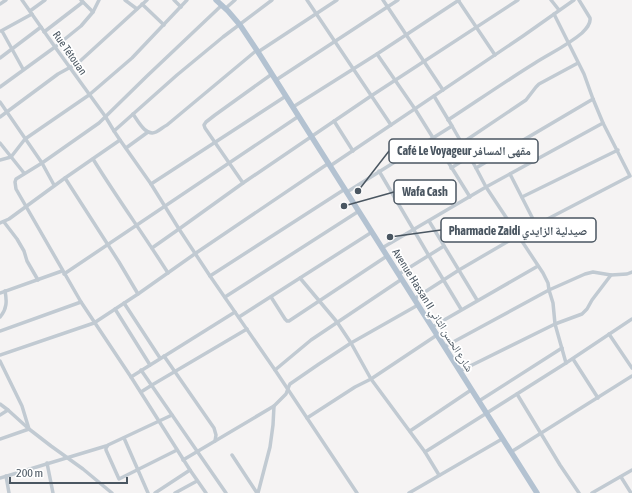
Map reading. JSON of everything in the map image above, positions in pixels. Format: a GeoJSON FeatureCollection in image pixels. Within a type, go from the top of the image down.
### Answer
{"type":"FeatureCollection","features":[{"type":"Feature","properties":{"kind":"main road","name":"Avenue Hassan II شارع الحسن الثاني"},"geometry":{"type":"LineString","coordinates":[[216,0],[240,24],[258,51],[537,493]]}},
{"type":"Feature","properties":{"kind":"street"},"geometry":{"type":"LineString","coordinates":[[0,4],[6,0]]}},
{"type":"Feature","properties":{"kind":"street","name":"Rue Tétouan"},"geometry":{"type":"LineString","coordinates":[[22,0],[89,96],[105,116],[151,184],[178,229],[196,253],[357,493]]}},
{"type":"Feature","properties":{"kind":"street"},"geometry":{"type":"LineString","coordinates":[[23,69],[1,31],[31,12],[45,0]]}},
{"type":"Feature","properties":{"kind":"street"},"geometry":{"type":"LineString","coordinates":[[0,87],[81,26],[93,12],[99,0]]}},
{"type":"Feature","properties":{"kind":"street"},"geometry":{"type":"LineString","coordinates":[[125,0],[137,9]]}},
{"type":"Feature","properties":{"kind":"street"},"geometry":{"type":"LineString","coordinates":[[0,117],[58,74],[74,66],[147,0]]}},
{"type":"Feature","properties":{"kind":"street"},"geometry":{"type":"LineString","coordinates":[[174,0],[181,7]]}},
{"type":"Feature","properties":{"kind":"street"},"geometry":{"type":"LineString","coordinates":[[0,160],[12,158],[25,139],[89,96],[132,58],[187,0]]}},
{"type":"Feature","properties":{"kind":"street"},"geometry":{"type":"LineString","coordinates":[[206,493],[183,460],[141,392],[94,323],[63,273],[25,206],[15,186],[15,182],[16,179],[24,173],[42,163],[94,127],[146,76],[224,7],[234,0]]}},
{"type":"Feature","properties":{"kind":"street"},"geometry":{"type":"LineString","coordinates":[[114,131],[177,75],[223,37],[272,0]]}},
{"type":"Feature","properties":{"kind":"street"},"geometry":{"type":"LineString","coordinates":[[307,0],[354,68],[391,126]]}},
{"type":"Feature","properties":{"kind":"street"},"geometry":{"type":"LineString","coordinates":[[134,114],[144,129],[148,132],[156,132],[167,125],[258,51],[317,14],[336,0]]}},
{"type":"Feature","properties":{"kind":"street"},"geometry":{"type":"LineString","coordinates":[[383,0],[443,90]]}},
{"type":"Feature","properties":{"kind":"street"},"geometry":{"type":"LineString","coordinates":[[276,80],[398,0]]}},
{"type":"Feature","properties":{"kind":"street"},"geometry":{"type":"LineString","coordinates":[[293,107],[459,0],[495,55]]}},
{"type":"Feature","properties":{"kind":"street"},"geometry":{"type":"LineString","coordinates":[[152,248],[243,183],[334,121],[518,0]]}},
{"type":"Feature","properties":{"kind":"street"},"geometry":{"type":"LineString","coordinates":[[551,0],[559,10]]}},
{"type":"Feature","properties":{"kind":"street"},"geometry":{"type":"LineString","coordinates":[[0,355],[94,323],[329,165],[354,151],[574,0]]}},
{"type":"Feature","properties":{"kind":"street"},"geometry":{"type":"LineString","coordinates":[[448,120],[583,32],[590,23],[590,18],[579,0]]}},
{"type":"Feature","properties":{"kind":"street"},"geometry":{"type":"LineString","coordinates":[[44,32],[82,1],[93,12]]}},
{"type":"Feature","properties":{"kind":"street"},"geometry":{"type":"LineString","coordinates":[[142,4],[164,25]]}},
{"type":"Feature","properties":{"kind":"street"},"geometry":{"type":"LineString","coordinates":[[414,299],[518,235],[631,176],[603,124],[584,74],[554,14]]}},
{"type":"Feature","properties":{"kind":"street"},"geometry":{"type":"LineString","coordinates":[[0,58],[40,26]]}},
{"type":"Feature","properties":{"kind":"street"},"geometry":{"type":"LineString","coordinates":[[377,54],[415,109],[470,197]]}},
{"type":"Feature","properties":{"kind":"street"},"geometry":{"type":"LineString","coordinates":[[462,143],[526,100],[539,84],[578,62]]}},
{"type":"Feature","properties":{"kind":"street"},"geometry":{"type":"LineString","coordinates":[[243,183],[204,125],[272,74]]}},
{"type":"Feature","properties":{"kind":"street"},"geometry":{"type":"LineString","coordinates":[[151,184],[286,96]]}},
{"type":"Feature","properties":{"kind":"street"},"geometry":{"type":"LineString","coordinates":[[434,96],[470,156],[486,187],[546,278],[554,303],[555,324],[566,363]]}},
{"type":"Feature","properties":{"kind":"street"},"geometry":{"type":"LineString","coordinates":[[476,168],[593,99]]}},
{"type":"Feature","properties":{"kind":"street"},"geometry":{"type":"LineString","coordinates":[[0,102],[42,163],[54,185]]}},
{"type":"Feature","properties":{"kind":"street"},"geometry":{"type":"LineString","coordinates":[[0,293],[63,273],[299,116]]}},
{"type":"Feature","properties":{"kind":"street"},"geometry":{"type":"LineString","coordinates":[[334,121],[354,151]]}},
{"type":"Feature","properties":{"kind":"street"},"geometry":{"type":"LineString","coordinates":[[382,248],[486,187],[603,124]]}},
{"type":"Feature","properties":{"kind":"street"},"geometry":{"type":"LineString","coordinates":[[210,276],[346,190],[452,126]]}},
{"type":"Feature","properties":{"kind":"street"},"geometry":{"type":"LineString","coordinates":[[126,148],[148,132]]}},
{"type":"Feature","properties":{"kind":"street"},"geometry":{"type":"LineString","coordinates":[[38,280],[17,239],[2,222],[9,219],[54,185],[120,140]]}},
{"type":"Feature","properties":{"kind":"street"},"geometry":{"type":"LineString","coordinates":[[0,142],[24,173]]}},
{"type":"Feature","properties":{"kind":"street"},"geometry":{"type":"LineString","coordinates":[[522,197],[618,150]]}},
{"type":"Feature","properties":{"kind":"street"},"geometry":{"type":"LineString","coordinates":[[451,168],[470,156]]}},
{"type":"Feature","properties":{"kind":"street"},"geometry":{"type":"LineString","coordinates":[[93,159],[110,188],[168,273]]}},
{"type":"Feature","properties":{"kind":"street"},"geometry":{"type":"LineString","coordinates":[[379,171],[462,309]]}},
{"type":"Feature","properties":{"kind":"street"},"geometry":{"type":"LineString","coordinates":[[510,174],[536,225]]}},
{"type":"Feature","properties":{"kind":"street"},"geometry":{"type":"LineString","coordinates":[[65,178],[138,294]]}},
{"type":"Feature","properties":{"kind":"street"},"geometry":{"type":"LineString","coordinates":[[225,297],[359,211]]}},
{"type":"Feature","properties":{"kind":"street"},"geometry":{"type":"LineString","coordinates":[[429,221],[477,300]]}},
{"type":"Feature","properties":{"kind":"street"},"geometry":{"type":"LineString","coordinates":[[239,317],[372,232]]}},
{"type":"Feature","properties":{"kind":"street"},"geometry":{"type":"LineString","coordinates":[[275,370],[311,340],[444,246]]}},
{"type":"Feature","properties":{"kind":"street"},"geometry":{"type":"LineString","coordinates":[[271,297],[284,319],[289,321],[387,256]]}},
{"type":"Feature","properties":{"kind":"street"},"geometry":{"type":"LineString","coordinates":[[432,327],[538,266]]}},
{"type":"Feature","properties":{"kind":"street"},"geometry":{"type":"LineString","coordinates":[[444,347],[549,290],[585,274],[593,272],[611,275],[627,274],[632,272]]}},
{"type":"Feature","properties":{"kind":"street"},"geometry":{"type":"LineString","coordinates":[[460,371],[555,324],[582,314],[611,275]]}},
{"type":"Feature","properties":{"kind":"street"},"geometry":{"type":"LineString","coordinates":[[300,278],[337,322],[351,343],[371,379],[410,431],[440,475]]}},
{"type":"Feature","properties":{"kind":"street"},"geometry":{"type":"LineString","coordinates":[[0,317],[6,307],[5,291]]}},
{"type":"Feature","properties":{"kind":"street"},"geometry":{"type":"LineString","coordinates":[[0,331],[81,302]]}},
{"type":"Feature","properties":{"kind":"street"},"geometry":{"type":"LineString","coordinates":[[124,303],[214,428],[216,435],[215,441]]}},
{"type":"Feature","properties":{"kind":"street"},"geometry":{"type":"LineString","coordinates":[[183,460],[274,406],[286,394],[290,384],[319,364],[351,343],[418,305]]}},
{"type":"Feature","properties":{"kind":"street"},"geometry":{"type":"LineString","coordinates":[[115,309],[150,365]]}},
{"type":"Feature","properties":{"kind":"street"},"geometry":{"type":"LineString","coordinates":[[131,377],[235,312]]}},
{"type":"Feature","properties":{"kind":"street"},"geometry":{"type":"LineString","coordinates":[[425,452],[573,359],[631,320],[632,325]]}},
{"type":"Feature","properties":{"kind":"street"},"geometry":{"type":"LineString","coordinates":[[141,392],[247,330]]}},
{"type":"Feature","properties":{"kind":"street"},"geometry":{"type":"LineString","coordinates":[[609,334],[632,368]]}},
{"type":"Feature","properties":{"kind":"street"},"geometry":{"type":"LineString","coordinates":[[307,418],[355,387],[371,379],[437,335]]}},
{"type":"Feature","properties":{"kind":"street"},"geometry":{"type":"LineString","coordinates":[[479,401],[562,348]]}},
{"type":"Feature","properties":{"kind":"street"},"geometry":{"type":"LineString","coordinates":[[573,359],[598,398]]}},
{"type":"Feature","properties":{"kind":"street"},"geometry":{"type":"LineString","coordinates":[[0,361],[22,406],[29,429]]}},
{"type":"Feature","properties":{"kind":"street"},"geometry":{"type":"LineString","coordinates":[[141,370],[226,493]]}},
{"type":"Feature","properties":{"kind":"street"},"geometry":{"type":"LineString","coordinates":[[511,452],[632,376]]}},
{"type":"Feature","properties":{"kind":"street"},"geometry":{"type":"LineString","coordinates":[[410,431],[471,390]]}},
{"type":"Feature","properties":{"kind":"street"},"geometry":{"type":"LineString","coordinates":[[517,394],[579,493]]}},
{"type":"Feature","properties":{"kind":"street"},"geometry":{"type":"LineString","coordinates":[[0,404],[29,429],[69,458],[112,493]]}},
{"type":"Feature","properties":{"kind":"street"},"geometry":{"type":"LineString","coordinates":[[258,493],[270,447],[274,406]]}},
{"type":"Feature","properties":{"kind":"street"},"geometry":{"type":"LineString","coordinates":[[0,415],[8,410]]}},
{"type":"Feature","properties":{"kind":"street"},"geometry":{"type":"LineString","coordinates":[[0,478],[106,446],[172,415]]}},
{"type":"Feature","properties":{"kind":"street"},"geometry":{"type":"LineString","coordinates":[[0,439],[29,429]]}},
{"type":"Feature","properties":{"kind":"street"},"geometry":{"type":"LineString","coordinates":[[124,438],[148,493]]}},
{"type":"Feature","properties":{"kind":"street"},"geometry":{"type":"LineString","coordinates":[[409,493],[502,439]]}},
{"type":"Feature","properties":{"kind":"street"},"geometry":{"type":"LineString","coordinates":[[106,446],[106,450],[119,479],[177,450]]}},
{"type":"Feature","properties":{"kind":"street"},"geometry":{"type":"LineString","coordinates":[[232,455],[258,493]]}},
{"type":"Feature","properties":{"kind":"street"},"geometry":{"type":"LineString","coordinates":[[47,463],[53,493]]}},
{"type":"Feature","properties":{"kind":"street"},"geometry":{"type":"LineString","coordinates":[[155,493],[190,470]]}},
{"type":"Feature","properties":{"kind":"street"},"geometry":{"type":"LineString","coordinates":[[592,493],[632,470]]}},
{"type":"Feature","properties":{"kind":"street"},"geometry":{"type":"LineString","coordinates":[[6,476],[9,493]]}},
{"type":"Feature","properties":{"kind":"street"},"geometry":{"type":"LineString","coordinates":[[621,476],[631,493]]}},
{"type":"Feature","properties":{"kind":"street"},"geometry":{"type":"LineString","coordinates":[[175,493],[198,481]]}},
{"type":"Feature","properties":{"kind":"street"},"geometry":{"type":"LineString","coordinates":[[161,489],[164,493]]}},
{"type":"Feature","properties":{"kind":"place","name":"Café Le Voyageur مقهى المسافر"},"geometry":{"type":"Point","coordinates":[358,191]}},
{"type":"Feature","properties":{"kind":"place","name":"Wafa Cash"},"geometry":{"type":"Point","coordinates":[344,206]}},
{"type":"Feature","properties":{"kind":"place","name":"Pharmacie Zaidi صيدلية الزايدي"},"geometry":{"type":"Point","coordinates":[390,237]}}]}
